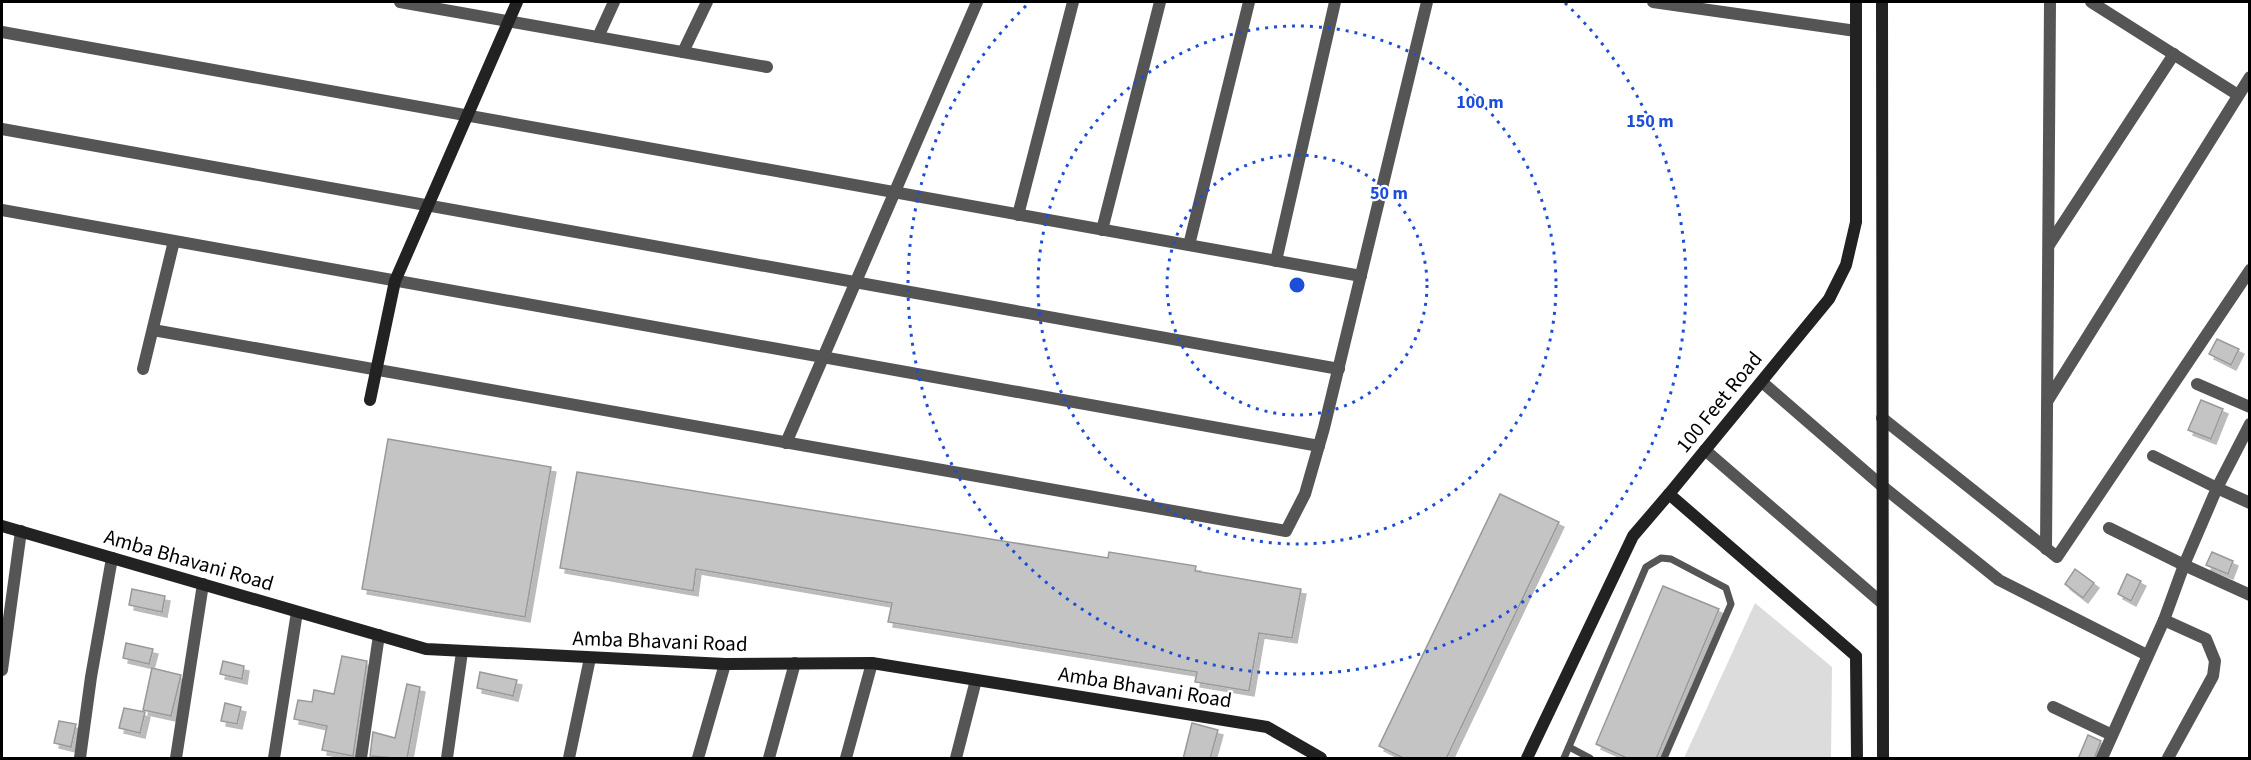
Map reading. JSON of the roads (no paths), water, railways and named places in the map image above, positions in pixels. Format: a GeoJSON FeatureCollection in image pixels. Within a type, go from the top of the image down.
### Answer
{"type":"FeatureCollection","features":[{"type":"Feature","properties":{"kind":"street"},"geometry":{"type":"LineString","coordinates":[[400,2],[767,67]]}},
{"type":"Feature","properties":{"kind":"street"},"geometry":{"type":"LineString","coordinates":[[370,400],[395,281],[517,2]]}},
{"type":"Feature","properties":{"kind":"street"},"geometry":{"type":"LineString","coordinates":[[598,37],[614,2]]}},
{"type":"Feature","properties":{"kind":"street"},"geometry":{"type":"LineString","coordinates":[[683,52],[707,2]]}},
{"type":"Feature","properties":{"kind":"street"},"geometry":{"type":"LineString","coordinates":[[786,442],[977,2]]}},
{"type":"Feature","properties":{"kind":"street"},"geometry":{"type":"LineString","coordinates":[[1018,215],[1073,2]]}},
{"type":"Feature","properties":{"kind":"street"},"geometry":{"type":"LineString","coordinates":[[1102,230],[1160,2]]}},
{"type":"Feature","properties":{"kind":"street"},"geometry":{"type":"LineString","coordinates":[[1189,245],[1249,2]]}},
{"type":"Feature","properties":{"kind":"street"},"geometry":{"type":"LineString","coordinates":[[1276,261],[1335,2]]}},
{"type":"Feature","properties":{"kind":"street"},"geometry":{"type":"LineString","coordinates":[[153,330],[1286,531],[1305,494],[1319,446],[1427,2]]}},
{"type":"Feature","properties":{"kind":"street"},"geometry":{"type":"LineString","coordinates":[[1653,2],[1856,31]]}},
{"type":"Feature","properties":{"kind":"street","name":"100 Feet Road"},"geometry":{"type":"LineString","coordinates":[[1527,759],[1633,536],[1829,299],[1846,265],[1856,222],[1856,2]]}},
{"type":"Feature","properties":{"kind":"street"},"geometry":{"type":"LineString","coordinates":[[1881,2],[1883,759]]}},
{"type":"Feature","properties":{"kind":"street"},"geometry":{"type":"LineString","coordinates":[[2046,549],[2050,2]]}},
{"type":"Feature","properties":{"kind":"street"},"geometry":{"type":"LineString","coordinates":[[2091,2],[2238,94]]}},
{"type":"Feature","properties":{"kind":"street"},"geometry":{"type":"LineString","coordinates":[[2,32],[1361,276]]}},
{"type":"Feature","properties":{"kind":"street"},"geometry":{"type":"LineString","coordinates":[[2049,246],[2174,54]]}},
{"type":"Feature","properties":{"kind":"street"},"geometry":{"type":"LineString","coordinates":[[2048,401],[2250,77]]}},
{"type":"Feature","properties":{"kind":"street"},"geometry":{"type":"LineString","coordinates":[[2,129],[1339,369]]}},
{"type":"Feature","properties":{"kind":"street"},"geometry":{"type":"LineString","coordinates":[[2,210],[1319,446]]}},
{"type":"Feature","properties":{"kind":"street"},"geometry":{"type":"LineString","coordinates":[[143,369],[174,242]]}},
{"type":"Feature","properties":{"kind":"street"},"geometry":{"type":"LineString","coordinates":[[1882,418],[2057,557],[2250,270]]}},
{"type":"Feature","properties":{"kind":"street"},"geometry":{"type":"LineString","coordinates":[[1761,382],[1882,486],[1999,580],[2147,655]]}},
{"type":"Feature","properties":{"kind":"street"},"geometry":{"type":"LineString","coordinates":[[2197,384],[2250,407]]}},
{"type":"Feature","properties":{"kind":"street"},"geometry":{"type":"LineString","coordinates":[[2102,759],[2164,620],[2217,488],[2250,424]]}},
{"type":"Feature","properties":{"kind":"street"},"geometry":{"type":"LineString","coordinates":[[1705,450],[1882,603]]}},
{"type":"Feature","properties":{"kind":"street"},"geometry":{"type":"LineString","coordinates":[[2153,456],[2250,503]]}},
{"type":"Feature","properties":{"kind":"street"},"geometry":{"type":"LineString","coordinates":[[1669,494],[1856,656],[1857,759]]}},
{"type":"Feature","properties":{"kind":"street","name":"Amba Bhavani Road"},"geometry":{"type":"LineString","coordinates":[[2,526],[426,649],[725,664],[872,663],[1267,727],[1322,759]]}},
{"type":"Feature","properties":{"kind":"street"},"geometry":{"type":"LineString","coordinates":[[2109,528],[2184,566],[2250,595]]}},
{"type":"Feature","properties":{"kind":"street"},"geometry":{"type":"LineString","coordinates":[[2,670],[21,531]]}},
{"type":"Feature","properties":{"kind":"street"},"geometry":{"type":"LineString","coordinates":[[80,759],[91,677],[112,558]]}},
{"type":"Feature","properties":{"kind":"street"},"geometry":{"type":"LineString","coordinates":[[176,759],[202,584]]}},
{"type":"Feature","properties":{"kind":"street"},"geometry":{"type":"LineString","coordinates":[[274,759],[297,612]]}},
{"type":"Feature","properties":{"kind":"street"},"geometry":{"type":"LineString","coordinates":[[2164,620],[2206,639],[2215,660],[2213,676],[2168,759]]}},
{"type":"Feature","properties":{"kind":"street"},"geometry":{"type":"LineString","coordinates":[[361,759],[379,636]]}},
{"type":"Feature","properties":{"kind":"street"},"geometry":{"type":"LineString","coordinates":[[447,759],[462,652]]}},
{"type":"Feature","properties":{"kind":"street"},"geometry":{"type":"LineString","coordinates":[[569,759],[590,658]]}},
{"type":"Feature","properties":{"kind":"street"},"geometry":{"type":"LineString","coordinates":[[769,759],[795,663]]}},
{"type":"Feature","properties":{"kind":"street"},"geometry":{"type":"LineString","coordinates":[[846,759],[872,663]]}},
{"type":"Feature","properties":{"kind":"street"},"geometry":{"type":"LineString","coordinates":[[698,759],[725,664]]}},
{"type":"Feature","properties":{"kind":"street"},"geometry":{"type":"LineString","coordinates":[[956,759],[976,680]]}},
{"type":"Feature","properties":{"kind":"street"},"geometry":{"type":"LineString","coordinates":[[2053,707],[2112,735]]}},
{"type":"Feature","properties":{"kind":"lane"},"geometry":{"type":"LineString","coordinates":[[1564,759],[1646,567],[1661,558],[1671,559],[1726,588],[1731,604],[1664,759]]}},
{"type":"Feature","properties":{"kind":"lane"},"geometry":{"type":"LineString","coordinates":[[1569,747],[1590,759]]}}]}
